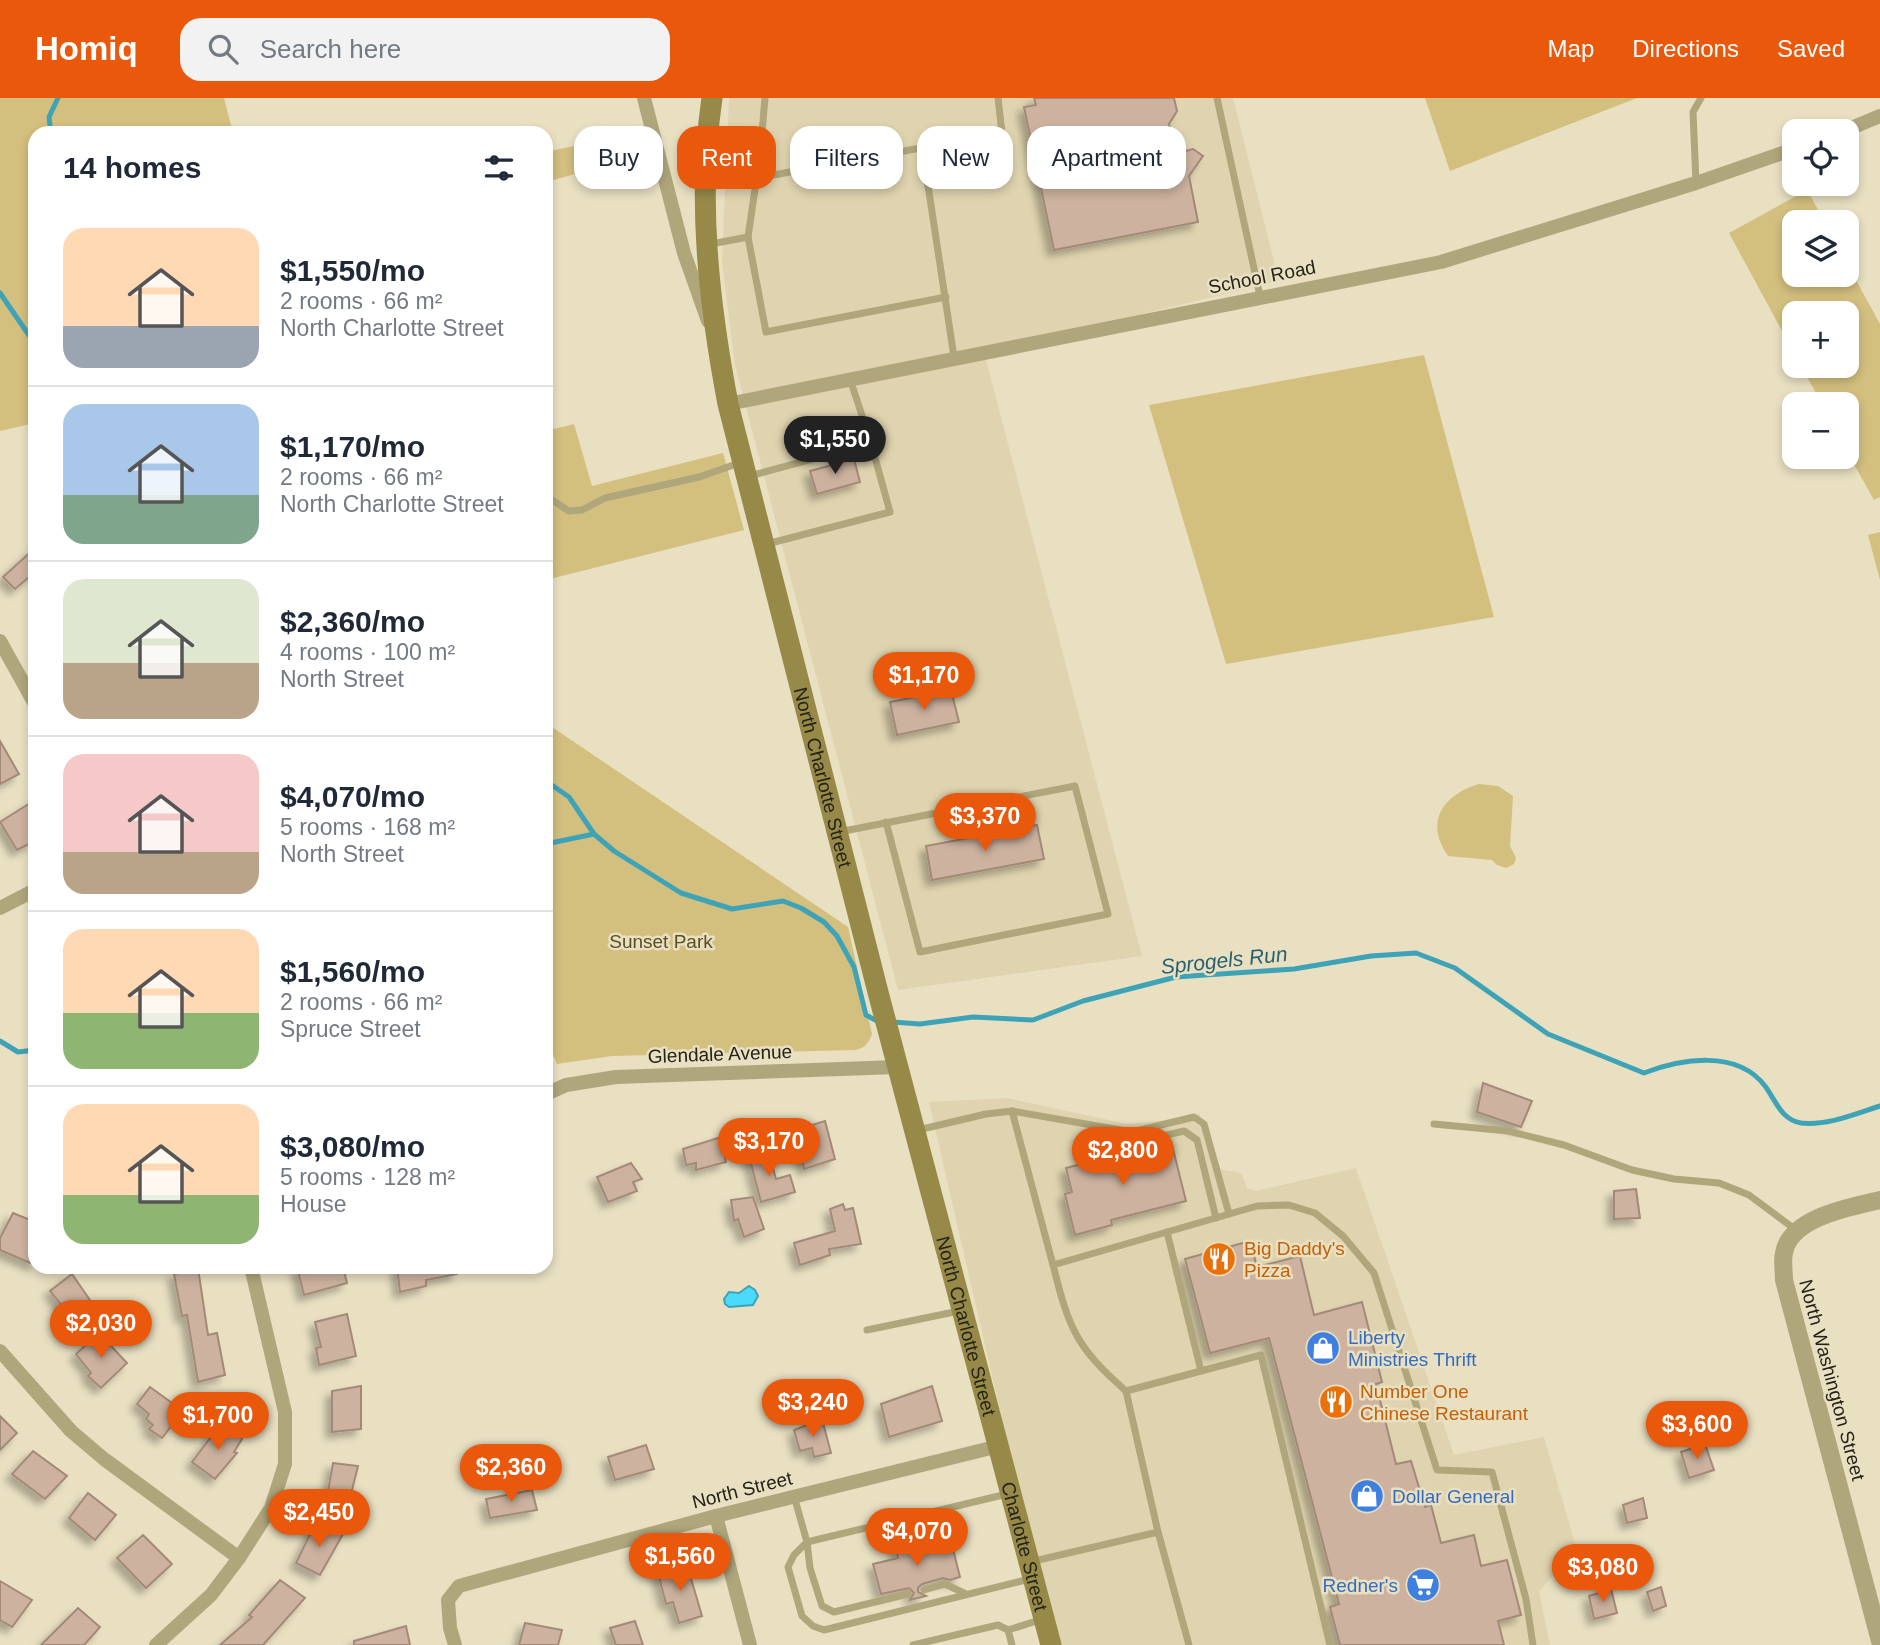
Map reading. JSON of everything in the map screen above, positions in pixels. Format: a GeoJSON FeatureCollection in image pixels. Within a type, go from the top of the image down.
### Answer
{"type":"FeatureCollection","features":[{"type":"Feature","properties":{"kind":"main road","name":"North Charlotte Street"},"geometry":{"type":"LineString","coordinates":[[712,98],[707,245],[710,298],[728,404],[898,1067],[999,1446]]}},
{"type":"Feature","properties":{"kind":"main road","name":"Charlotte Street"},"geometry":{"type":"LineString","coordinates":[[999,1446],[1051,1645]]}},
{"type":"Feature","properties":{"kind":"street"},"geometry":{"type":"LineString","coordinates":[[644,98],[684,253],[716,342]]}},
{"type":"Feature","properties":{"kind":"street"},"geometry":{"type":"LineString","coordinates":[[1859,125],[1880,116]]}},
{"type":"Feature","properties":{"kind":"street","name":"School Road"},"geometry":{"type":"LineString","coordinates":[[728,404],[1441,262],[1696,183],[1782,153]]}},
{"type":"Feature","properties":{"kind":"street"},"geometry":{"type":"LineString","coordinates":[[0,641],[28,691]]}},
{"type":"Feature","properties":{"kind":"street"},"geometry":{"type":"LineString","coordinates":[[0,908],[28,894]]}},
{"type":"Feature","properties":{"kind":"street","name":"Glendale Avenue"},"geometry":{"type":"LineString","coordinates":[[553,1091],[566,1085],[616,1077],[898,1067]]}},
{"type":"Feature","properties":{"kind":"street"},"geometry":{"type":"LineString","coordinates":[[1796,1230],[1828,1213],[1880,1200]]}},
{"type":"Feature","properties":{"kind":"street","name":"North Washington Street"},"geometry":{"type":"LineString","coordinates":[[1796,1230],[1784,1251],[1784,1280],[1880,1641]]}},
{"type":"Feature","properties":{"kind":"street"},"geometry":{"type":"LineString","coordinates":[[156,1645],[211,1595],[239,1558],[271,1508],[285,1464],[285,1412],[253,1274]]}},
{"type":"Feature","properties":{"kind":"street"},"geometry":{"type":"LineString","coordinates":[[0,1351],[71,1431],[104,1459],[239,1558]]}},
{"type":"Feature","properties":{"kind":"street","name":"North Street"},"geometry":{"type":"LineString","coordinates":[[454,1645],[449,1600],[459,1586],[716,1516],[999,1446]]}},
{"type":"Feature","properties":{"kind":"street"},"geometry":{"type":"LineString","coordinates":[[716,1516],[750,1645]]}},
{"type":"Feature","properties":{"kind":"lane"},"geometry":{"type":"LineString","coordinates":[[762,126],[765,98]]}},
{"type":"Feature","properties":{"kind":"lane"},"geometry":{"type":"LineString","coordinates":[[998,98],[1001,126]]}},
{"type":"Feature","properties":{"kind":"lane"},"geometry":{"type":"LineString","coordinates":[[1217,98],[1260,296]]}},
{"type":"Feature","properties":{"kind":"lane"},"geometry":{"type":"LineString","coordinates":[[1696,183],[1693,112],[1701,98]]}},
{"type":"Feature","properties":{"kind":"lane"},"geometry":{"type":"LineString","coordinates":[[776,175],[917,150]]}},
{"type":"Feature","properties":{"kind":"lane"},"geometry":{"type":"LineString","coordinates":[[755,189],[748,237],[766,332],[946,297]]}},
{"type":"Feature","properties":{"kind":"lane"},"geometry":{"type":"LineString","coordinates":[[928,189],[954,357]]}},
{"type":"Feature","properties":{"kind":"lane"},"geometry":{"type":"LineString","coordinates":[[707,245],[748,237]]}},
{"type":"Feature","properties":{"kind":"lane"},"geometry":{"type":"LineString","coordinates":[[763,545],[890,512],[850,379]]}},
{"type":"Feature","properties":{"kind":"lane"},"geometry":{"type":"LineString","coordinates":[[553,501],[569,510],[582,510],[605,498],[871,443]]}},
{"type":"Feature","properties":{"kind":"lane"},"geometry":{"type":"LineString","coordinates":[[838,832],[886,822],[1075,786],[1108,914],[920,952],[886,822]]}},
{"type":"Feature","properties":{"kind":"lane"},"geometry":{"type":"LineString","coordinates":[[1012,1111],[1066,1317],[1081,1346],[1105,1373],[1126,1391],[1158,1532],[1189,1645]]}},
{"type":"Feature","properties":{"kind":"lane"},"geometry":{"type":"LineString","coordinates":[[915,1130],[1012,1111],[1132,1132],[1194,1117],[1204,1124],[1229,1214]]}},
{"type":"Feature","properties":{"kind":"lane"},"geometry":{"type":"LineString","coordinates":[[1434,1124],[1508,1131],[1564,1145],[1632,1170],[1674,1179],[1719,1183],[1749,1195],[1796,1230]]}},
{"type":"Feature","properties":{"kind":"lane"},"geometry":{"type":"LineString","coordinates":[[1093,1125],[1118,1140],[1137,1142],[1185,1131],[1197,1140],[1216,1217]]}},
{"type":"Feature","properties":{"kind":"lane"},"geometry":{"type":"LineString","coordinates":[[1053,1265],[1257,1206],[1289,1205],[1315,1213],[1343,1236],[1374,1273],[1437,1471],[1492,1472],[1525,1599],[1533,1645]]}},
{"type":"Feature","properties":{"kind":"lane"},"geometry":{"type":"LineString","coordinates":[[1167,1232],[1201,1371]]}},
{"type":"Feature","properties":{"kind":"lane"},"geometry":{"type":"LineString","coordinates":[[867,1330],[963,1310]]}},
{"type":"Feature","properties":{"kind":"lane"},"geometry":{"type":"LineString","coordinates":[[1126,1391],[1261,1355],[1330,1645]]}},
{"type":"Feature","properties":{"kind":"lane"},"geometry":{"type":"LineString","coordinates":[[1011,1493],[807,1542],[794,1555],[788,1567],[802,1616],[813,1626],[824,1630],[967,1595],[1031,1570],[1158,1532]]}},
{"type":"Feature","properties":{"kind":"lane"},"geometry":{"type":"LineString","coordinates":[[794,1496],[807,1542],[810,1568],[822,1606],[834,1612],[908,1594]]}},
{"type":"Feature","properties":{"kind":"lane"},"geometry":{"type":"LineString","coordinates":[[924,1590],[945,1584],[967,1595]]}},
{"type":"Feature","properties":{"kind":"lane"},"geometry":{"type":"LineString","coordinates":[[913,1645],[998,1625],[1008,1630],[1044,1619]]}},
{"type":"Feature","properties":{"kind":"lane"},"geometry":{"type":"LineString","coordinates":[[1008,1630],[1012,1645]]}},
{"type":"Feature","properties":{"kind":"shaded area"},"geometry":{"type":"Polygon","coordinates":[[[729,98],[1233,98],[1279,281],[984,352],[1142,956],[898,990],[735,365],[722,262],[725,189],[776,189],[776,126],[728,126],[729,98]]]}},
{"type":"Feature","properties":{"kind":"shaded area"},"geometry":{"type":"Polygon","coordinates":[[[1007,1098],[1127,1124],[1193,1117],[1199,1113],[1220,1169],[1241,1173],[1247,1188],[1256,1191],[1356,1168],[1454,1455],[1544,1437],[1576,1547],[1539,1592],[1550,1645],[1054,1645],[929,1102],[1007,1098]]]}},
{"type":"Feature","properties":{"kind":"green space"},"geometry":{"type":"Polygon","coordinates":[[[0,98],[224,98],[231,126],[28,126],[28,425],[0,431],[0,98]]]}},
{"type":"Feature","properties":{"kind":"green space"},"geometry":{"type":"Polygon","coordinates":[[[1425,98],[1637,98],[1450,171],[1425,98]]]}},
{"type":"Feature","properties":{"kind":"green space"},"geometry":{"type":"Polygon","coordinates":[[[574,146],[574,174],[553,180],[553,150],[574,146]]]}},
{"type":"Feature","properties":{"kind":"green space"},"geometry":{"type":"Polygon","coordinates":[[[1796,196],[1810,196],[1818,210],[1782,210],[1782,287],[1859,286],[1880,324],[1880,497],[1874,500],[1857,469],[1859,469],[1859,392],[1815,392],[1808,378],[1859,378],[1859,301],[1782,301],[1782,331],[1729,233],[1796,196]]]}},
{"type":"Feature","properties":{"kind":"green space"},"geometry":{"type":"Polygon","coordinates":[[[1424,355],[1494,617],[1226,664],[1149,405],[1424,355]]]}},
{"type":"Feature","properties":{"kind":"green space"},"geometry":{"type":"Polygon","coordinates":[[[574,424],[592,486],[723,453],[744,530],[553,578],[553,429],[574,424]]]}},
{"type":"Feature","properties":{"kind":"green space"},"geometry":{"type":"Polygon","coordinates":[[[1880,532],[1880,580],[1868,535],[1880,532]]]}},
{"type":"Feature","properties":{"kind":"green space","name":"Sunset Park"},"geometry":{"type":"Polygon","coordinates":[[[553,728],[848,927],[872,1034],[866,1045],[855,1050],[612,1056],[557,1064],[553,1054],[553,728]]]}},
{"type":"Feature","properties":{"kind":"green space"},"geometry":{"type":"Polygon","coordinates":[[[1479,784],[1498,786],[1513,796],[1510,846],[1516,858],[1514,864],[1506,868],[1492,860],[1448,856],[1441,843],[1438,821],[1441,811],[1456,795],[1479,784]]]}},
{"type":"Feature","properties":{"kind":"water"},"geometry":{"type":"Polygon","coordinates":[[[749,1286],[758,1296],[753,1305],[729,1307],[725,1304],[724,1299],[729,1292],[739,1293],[749,1286]]]}},
{"type":"Feature","properties":{"kind":"building"},"geometry":{"type":"Polygon","coordinates":[[[1034,98],[1174,98],[1177,111],[1169,126],[1028,126],[1024,107],[1036,105],[1034,98]]]}},
{"type":"Feature","properties":{"kind":"building"},"geometry":{"type":"Polygon","coordinates":[[[1193,149],[1203,156],[1189,176],[1198,222],[1054,250],[1041,189],[1186,189],[1186,151],[1193,149]]]}},
{"type":"Feature","properties":{"kind":"building"},"geometry":{"type":"Polygon","coordinates":[[[854,459],[860,482],[817,494],[810,471],[854,459]]]}},
{"type":"Feature","properties":{"kind":"building"},"geometry":{"type":"Polygon","coordinates":[[[28,554],[28,578],[15,589],[3,577],[28,554]]]}},
{"type":"Feature","properties":{"kind":"building"},"geometry":{"type":"Polygon","coordinates":[[[951,690],[959,722],[897,735],[890,702],[951,690]]]}},
{"type":"Feature","properties":{"kind":"building"},"geometry":{"type":"Polygon","coordinates":[[[0,741],[19,774],[0,784],[0,741]]]}},
{"type":"Feature","properties":{"kind":"building"},"geometry":{"type":"Polygon","coordinates":[[[28,804],[28,844],[17,850],[0,822],[28,804]]]}},
{"type":"Feature","properties":{"kind":"building"},"geometry":{"type":"Polygon","coordinates":[[[1037,825],[1044,859],[932,880],[926,846],[1037,825]]]}},
{"type":"Feature","properties":{"kind":"building"},"geometry":{"type":"Polygon","coordinates":[[[1483,1083],[1532,1101],[1521,1127],[1477,1112],[1483,1083]]]}},
{"type":"Feature","properties":{"kind":"building"},"geometry":{"type":"Polygon","coordinates":[[[825,1121],[835,1159],[804,1169],[796,1130],[825,1121]]]}},
{"type":"Feature","properties":{"kind":"building"},"geometry":{"type":"Polygon","coordinates":[[[721,1137],[726,1162],[696,1170],[696,1163],[686,1165],[683,1149],[721,1137]]]}},
{"type":"Feature","properties":{"kind":"building"},"geometry":{"type":"Polygon","coordinates":[[[1171,1141],[1186,1201],[1111,1220],[1112,1225],[1075,1235],[1065,1194],[1072,1192],[1066,1168],[1171,1141]]]}},
{"type":"Feature","properties":{"kind":"building"},"geometry":{"type":"Polygon","coordinates":[[[768,1150],[776,1179],[790,1175],[795,1192],[761,1202],[749,1156],[768,1150]]]}},
{"type":"Feature","properties":{"kind":"building"},"geometry":{"type":"Polygon","coordinates":[[[631,1163],[642,1179],[633,1182],[637,1191],[608,1202],[597,1177],[631,1163]]]}},
{"type":"Feature","properties":{"kind":"building"},"geometry":{"type":"Polygon","coordinates":[[[1636,1189],[1640,1218],[1614,1219],[1614,1191],[1636,1189]]]}},
{"type":"Feature","properties":{"kind":"building"},"geometry":{"type":"Polygon","coordinates":[[[753,1197],[764,1229],[744,1237],[738,1219],[734,1221],[731,1200],[753,1197]]]}},
{"type":"Feature","properties":{"kind":"building"},"geometry":{"type":"Polygon","coordinates":[[[843,1204],[845,1210],[853,1208],[861,1244],[829,1249],[830,1255],[800,1265],[794,1243],[835,1231],[830,1209],[843,1204]]]}},
{"type":"Feature","properties":{"kind":"building"},"geometry":{"type":"Polygon","coordinates":[[[13,1213],[28,1219],[28,1262],[0,1250],[0,1238],[13,1213]]]}},
{"type":"Feature","properties":{"kind":"building"},"geometry":{"type":"Polygon","coordinates":[[[1250,1241],[1257,1267],[1300,1256],[1314,1315],[1362,1302],[1382,1382],[1376,1384],[1396,1464],[1411,1461],[1425,1507],[1431,1505],[1441,1543],[1474,1535],[1481,1566],[1507,1560],[1521,1615],[1498,1621],[1504,1645],[1340,1645],[1330,1607],[1339,1604],[1269,1338],[1210,1353],[1185,1259],[1250,1241]]]}},
{"type":"Feature","properties":{"kind":"building"},"geometry":{"type":"Polygon","coordinates":[[[72,1274],[92,1303],[71,1317],[50,1291],[72,1274]]]}},
{"type":"Feature","properties":{"kind":"building"},"geometry":{"type":"Polygon","coordinates":[[[174,1274],[199,1274],[208,1335],[217,1333],[225,1375],[198,1382],[187,1315],[182,1316],[174,1274]]]}},
{"type":"Feature","properties":{"kind":"building"},"geometry":{"type":"Polygon","coordinates":[[[299,1274],[345,1274],[347,1283],[304,1295],[299,1274]]]}},
{"type":"Feature","properties":{"kind":"building"},"geometry":{"type":"Polygon","coordinates":[[[398,1274],[457,1274],[426,1280],[426,1286],[400,1292],[398,1274]]]}},
{"type":"Feature","properties":{"kind":"building"},"geometry":{"type":"Polygon","coordinates":[[[347,1314],[356,1356],[319,1365],[316,1348],[321,1347],[315,1322],[347,1314]]]}},
{"type":"Feature","properties":{"kind":"building"},"geometry":{"type":"Polygon","coordinates":[[[99,1333],[127,1363],[101,1388],[88,1376],[91,1373],[76,1354],[99,1333]]]}},
{"type":"Feature","properties":{"kind":"building"},"geometry":{"type":"Polygon","coordinates":[[[361,1386],[361,1429],[332,1432],[332,1391],[361,1386]]]}},
{"type":"Feature","properties":{"kind":"building"},"geometry":{"type":"Polygon","coordinates":[[[932,1386],[942,1421],[889,1437],[881,1404],[932,1386]]]}},
{"type":"Feature","properties":{"kind":"building"},"geometry":{"type":"Polygon","coordinates":[[[150,1387],[183,1411],[162,1438],[149,1429],[153,1425],[146,1419],[149,1414],[137,1404],[150,1387]]]}},
{"type":"Feature","properties":{"kind":"building"},"geometry":{"type":"Polygon","coordinates":[[[0,1416],[17,1433],[0,1450],[0,1416]]]}},
{"type":"Feature","properties":{"kind":"building"},"geometry":{"type":"Polygon","coordinates":[[[822,1419],[831,1453],[814,1457],[812,1448],[800,1451],[794,1430],[822,1419]]]}},
{"type":"Feature","properties":{"kind":"building"},"geometry":{"type":"Polygon","coordinates":[[[220,1425],[242,1439],[234,1452],[237,1453],[215,1479],[192,1462],[220,1425]]]}},
{"type":"Feature","properties":{"kind":"building"},"geometry":{"type":"Polygon","coordinates":[[[1705,1444],[1714,1470],[1689,1478],[1681,1452],[1705,1444]]]}},
{"type":"Feature","properties":{"kind":"building"},"geometry":{"type":"Polygon","coordinates":[[[646,1445],[654,1469],[615,1480],[608,1457],[646,1445]]]}},
{"type":"Feature","properties":{"kind":"building"},"geometry":{"type":"Polygon","coordinates":[[[33,1451],[67,1476],[45,1499],[12,1474],[33,1451]]]}},
{"type":"Feature","properties":{"kind":"building"},"geometry":{"type":"Polygon","coordinates":[[[333,1463],[358,1466],[349,1502],[327,1497],[333,1463]]]}},
{"type":"Feature","properties":{"kind":"building"},"geometry":{"type":"Polygon","coordinates":[[[532,1490],[537,1510],[490,1518],[486,1499],[532,1490]]]}},
{"type":"Feature","properties":{"kind":"building"},"geometry":{"type":"Polygon","coordinates":[[[88,1493],[116,1515],[95,1540],[69,1518],[88,1493]]]}},
{"type":"Feature","properties":{"kind":"building"},"geometry":{"type":"Polygon","coordinates":[[[1643,1498],[1647,1518],[1627,1523],[1623,1505],[1643,1498]]]}},
{"type":"Feature","properties":{"kind":"building"},"geometry":{"type":"Polygon","coordinates":[[[315,1524],[343,1534],[320,1575],[296,1563],[315,1524]]]}},
{"type":"Feature","properties":{"kind":"building"},"geometry":{"type":"Polygon","coordinates":[[[143,1535],[172,1564],[146,1588],[117,1558],[143,1535]]]}},
{"type":"Feature","properties":{"kind":"building"},"geometry":{"type":"Polygon","coordinates":[[[951,1541],[960,1577],[922,1584],[918,1592],[926,1596],[910,1600],[914,1593],[909,1588],[881,1594],[873,1564],[898,1558],[896,1549],[922,1542],[923,1548],[951,1541]]]}},
{"type":"Feature","properties":{"kind":"building"},"geometry":{"type":"Polygon","coordinates":[[[687,1565],[702,1616],[679,1623],[673,1602],[666,1604],[658,1573],[687,1565]]]}},
{"type":"Feature","properties":{"kind":"building"},"geometry":{"type":"Polygon","coordinates":[[[280,1580],[305,1598],[263,1645],[220,1645],[252,1617],[249,1615],[280,1580]]]}},
{"type":"Feature","properties":{"kind":"building"},"geometry":{"type":"Polygon","coordinates":[[[0,1581],[32,1600],[12,1627],[0,1620],[0,1581]]]}},
{"type":"Feature","properties":{"kind":"building"},"geometry":{"type":"Polygon","coordinates":[[[1661,1587],[1666,1606],[1653,1611],[1647,1592],[1661,1587]]]}},
{"type":"Feature","properties":{"kind":"building"},"geometry":{"type":"Polygon","coordinates":[[[1611,1589],[1617,1613],[1594,1619],[1589,1596],[1611,1589]]]}},
{"type":"Feature","properties":{"kind":"building"},"geometry":{"type":"Polygon","coordinates":[[[78,1608],[100,1627],[84,1645],[41,1645],[78,1608]]]}},
{"type":"Feature","properties":{"kind":"building"},"geometry":{"type":"Polygon","coordinates":[[[635,1621],[643,1645],[616,1645],[610,1628],[635,1621]]]}},
{"type":"Feature","properties":{"kind":"building"},"geometry":{"type":"Polygon","coordinates":[[[525,1623],[562,1630],[558,1645],[519,1645],[525,1623]]]}},
{"type":"Feature","properties":{"kind":"building"},"geometry":{"type":"Polygon","coordinates":[[[406,1626],[410,1645],[354,1645],[354,1641],[406,1626]]]}},
{"type":"Feature","properties":{"kind":"waterway"},"geometry":{"type":"LineString","coordinates":[[50,126],[49,117],[58,98]]}},
{"type":"Feature","properties":{"kind":"waterway","name":"Sprogels Run"},"geometry":{"type":"LineString","coordinates":[[0,293],[28,334]]}},
{"type":"Feature","properties":{"kind":"waterway","name":"Sprogels Run"},"geometry":{"type":"LineString","coordinates":[[553,786],[569,797],[594,834],[614,851],[681,893],[732,909],[783,901],[824,922],[837,936],[854,967],[866,1015],[879,1022]]}},
{"type":"Feature","properties":{"kind":"waterway"},"geometry":{"type":"LineString","coordinates":[[553,843],[594,834]]}},
{"type":"Feature","properties":{"kind":"waterway","name":"Sprogels Run"},"geometry":{"type":"LineString","coordinates":[[892,1022],[920,1024],[973,1017],[1033,1020],[1083,1001],[1176,977],[1294,969],[1371,956],[1416,953],[1455,968],[1548,1034],[1644,1073],[1691,1061],[1708,1060],[1739,1066],[1753,1074],[1765,1086],[1788,1118],[1801,1123],[1831,1121],[1880,1106]]}},
{"type":"Feature","properties":{"kind":"waterway"},"geometry":{"type":"LineString","coordinates":[[0,1041],[18,1052],[28,1051]]}},
{"type":"Feature","properties":{"kind":"place","name":"Big Daddy's Pizza"},"geometry":{"type":"Point","coordinates":[1219,1259]}},
{"type":"Feature","properties":{"kind":"place","name":"Liberty Ministries Thrift"},"geometry":{"type":"Point","coordinates":[1323,1348]}},
{"type":"Feature","properties":{"kind":"place","name":"Number One Chinese Restaurant"},"geometry":{"type":"Point","coordinates":[1336,1402]}},
{"type":"Feature","properties":{"kind":"place","name":"Dollar General"},"geometry":{"type":"Point","coordinates":[1367,1496]}},
{"type":"Feature","properties":{"kind":"place","name":"Redner's"},"geometry":{"type":"Point","coordinates":[1423,1585]}}]}
